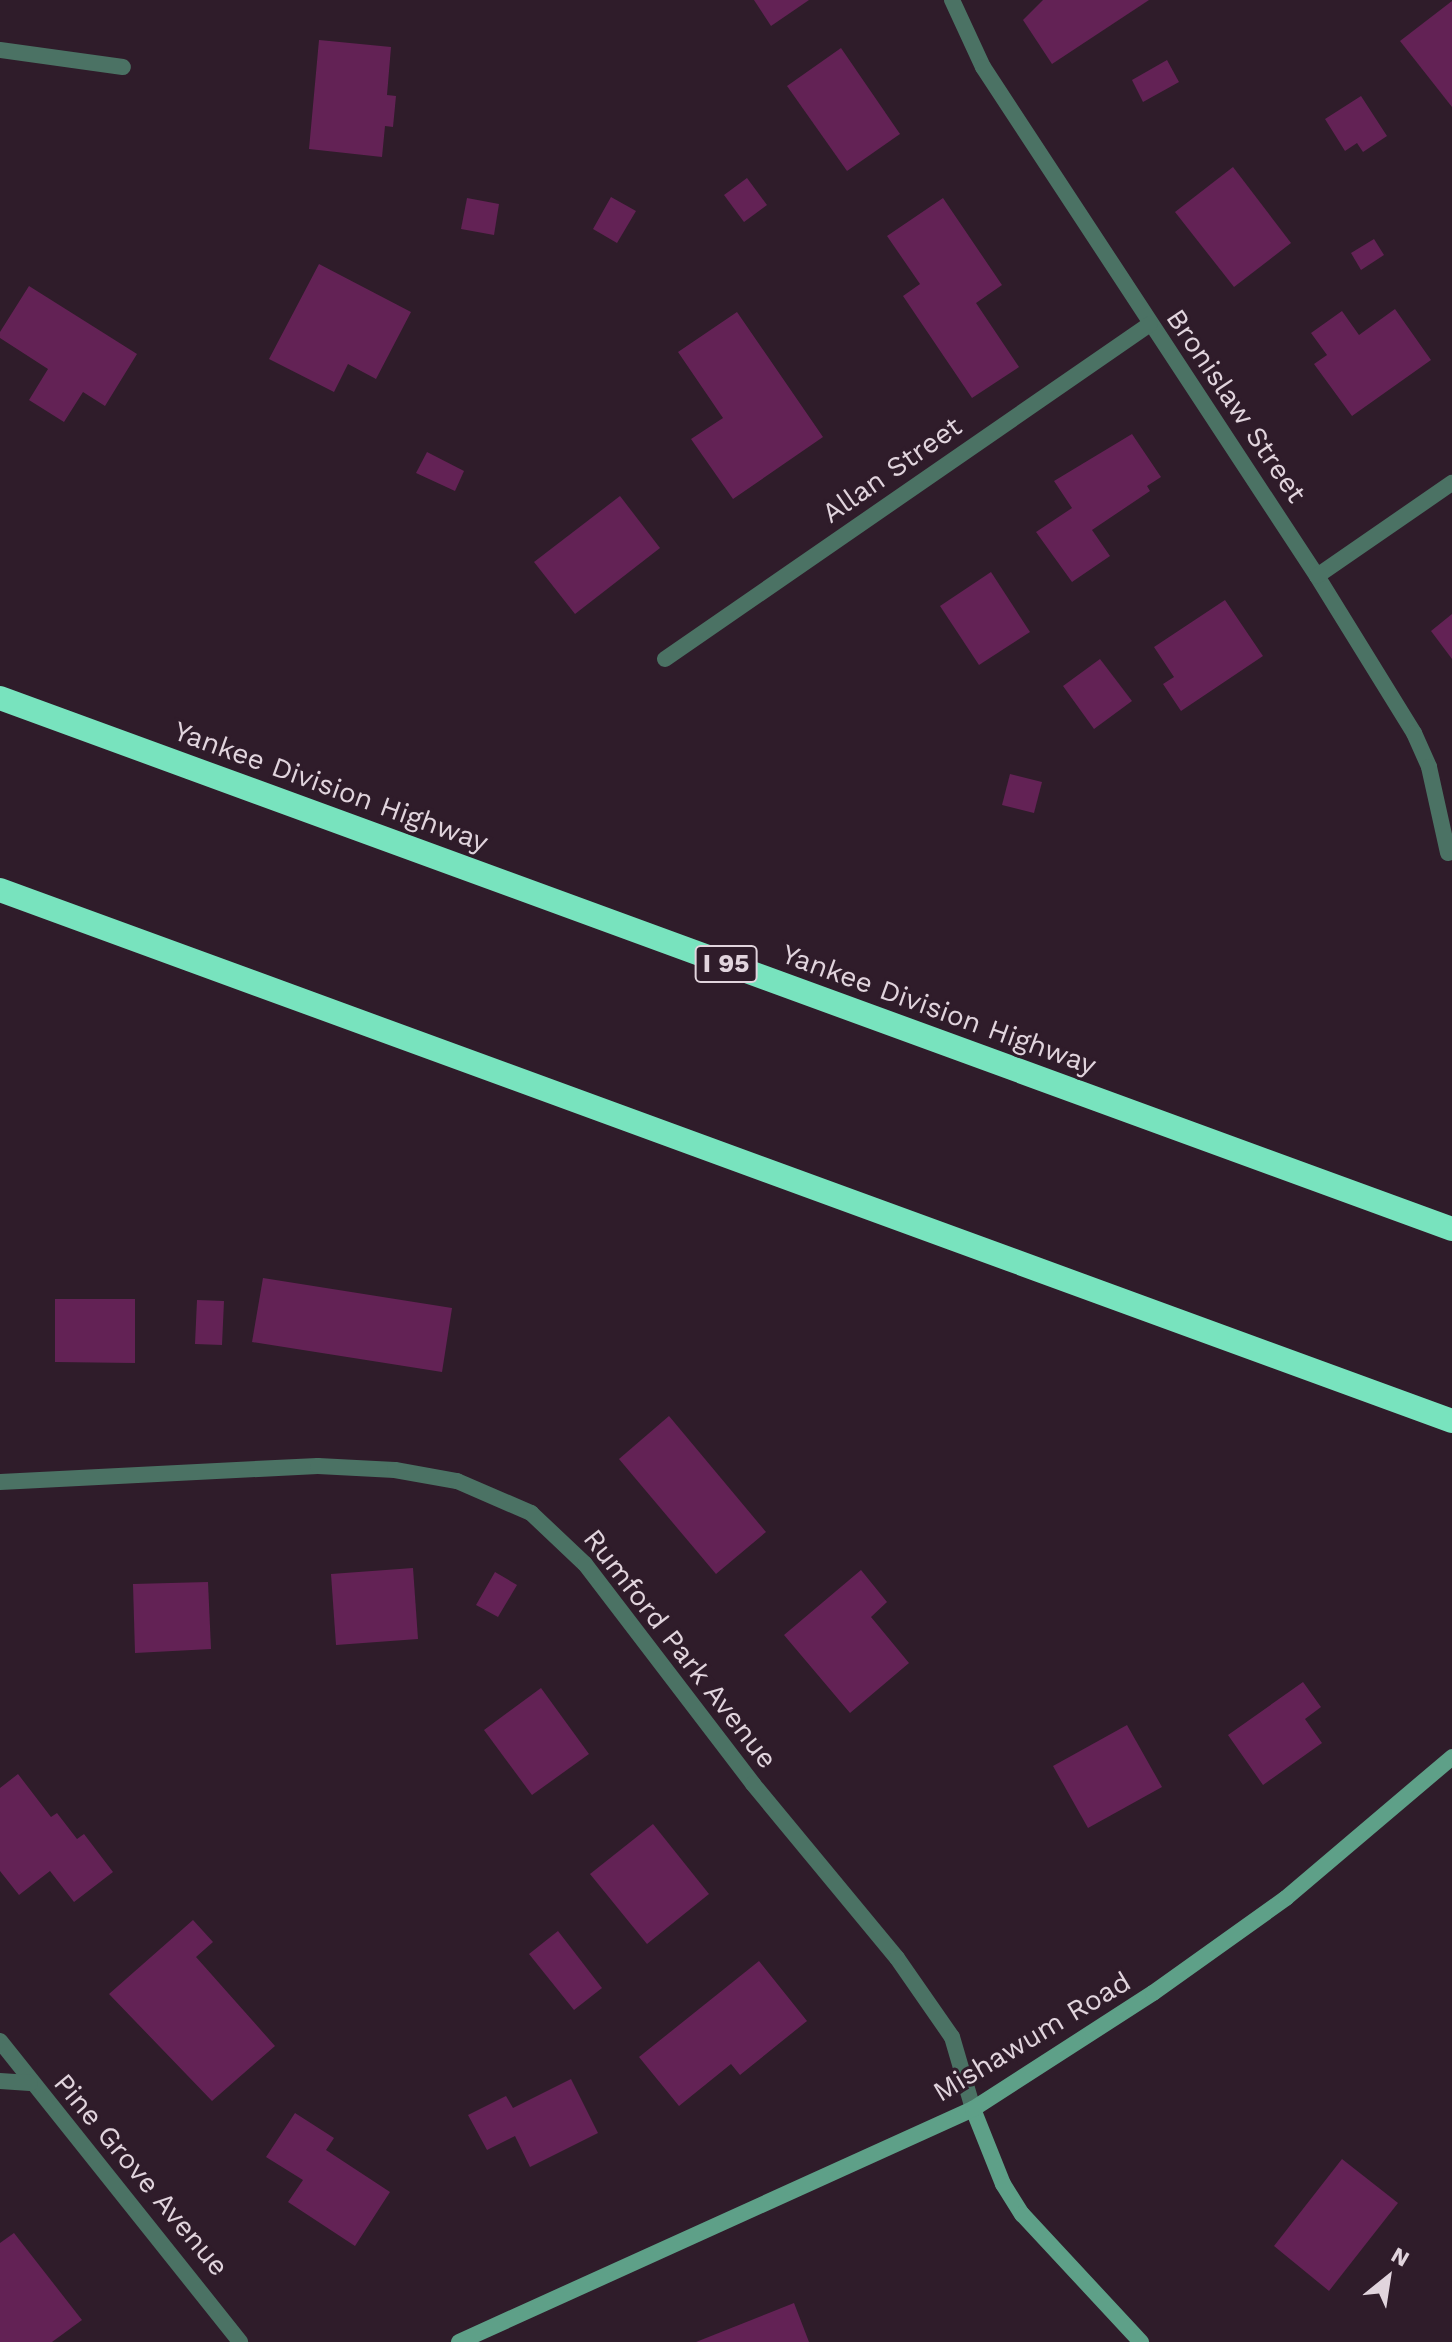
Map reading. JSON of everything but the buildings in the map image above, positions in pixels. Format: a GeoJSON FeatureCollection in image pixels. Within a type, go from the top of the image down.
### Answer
{"type":"FeatureCollection","features":[{"type":"Feature","properties":{"kind":"highway","name":"Yankee Division Highway"},"geometry":{"type":"LineString","coordinates":[[0,698],[1452,1229]]}},
{"type":"Feature","properties":{"kind":"highway"},"geometry":{"type":"LineString","coordinates":[[0,890],[1452,1421]]}},
{"type":"Feature","properties":{"kind":"main road","name":"Mishawum Road"},"geometry":{"type":"LineString","coordinates":[[459,2342],[973,2109],[1153,1993],[1286,1898],[1452,1757]]}},
{"type":"Feature","properties":{"kind":"main road"},"geometry":{"type":"LineString","coordinates":[[973,2109],[1003,2184],[1034,2231],[1141,2342]]}},
{"type":"Feature","properties":{"kind":"street","name":"Bronislaw Street"},"geometry":{"type":"LineString","coordinates":[[952,0],[983,67],[1317,576],[1420,744],[1448,853]]}},
{"type":"Feature","properties":{"kind":"street"},"geometry":{"type":"LineString","coordinates":[[0,50],[123,67]]}},
{"type":"Feature","properties":{"kind":"street","name":"Allan Street"},"geometry":{"type":"LineString","coordinates":[[665,659],[1150,324]]}},
{"type":"Feature","properties":{"kind":"street"},"geometry":{"type":"LineString","coordinates":[[1317,576],[1452,483]]}},
{"type":"Feature","properties":{"kind":"street","name":"Rumford Park Avenue"},"geometry":{"type":"LineString","coordinates":[[0,1482],[318,1466],[395,1470],[457,1481],[531,1513],[585,1564],[753,1784],[897,1958],[952,2037],[973,2109]]}},
{"type":"Feature","properties":{"kind":"street","name":"Pine Grove Avenue"},"geometry":{"type":"LineString","coordinates":[[0,2041],[30,2083],[240,2342]]}},
{"type":"Feature","properties":{"kind":"street"},"geometry":{"type":"LineString","coordinates":[[0,2081],[30,2083]]}}]}
